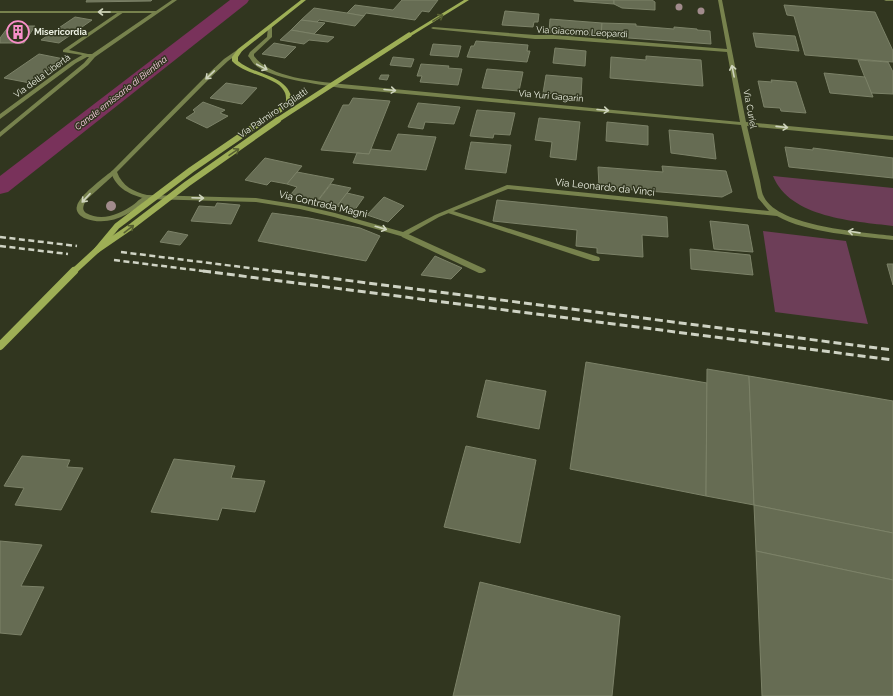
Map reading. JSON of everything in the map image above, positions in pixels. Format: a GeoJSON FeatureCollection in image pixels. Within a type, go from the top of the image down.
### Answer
{"type":"FeatureCollection","features":[{"type":"Feature","properties":{"kind":"main road"},"geometry":{"type":"LineString","coordinates":[[240,50],[304,0]]}},
{"type":"Feature","properties":{"kind":"main road","name":"Via Palmiro Togliatti"},"geometry":{"type":"LineString","coordinates":[[96,250],[123,234],[187,184],[324,90],[467,0]]}},
{"type":"Feature","properties":{"kind":"main road","name":"Via Palmiro Togliatti"},"geometry":{"type":"LineString","coordinates":[[0,346],[58,286],[96,250],[117,226],[161,192],[280,110],[289,101],[290,96],[287,88],[278,82],[238,66],[235,61],[240,50]]}},
{"type":"Feature","properties":{"kind":"street"},"geometry":{"type":"LineString","coordinates":[[0,135],[86,64],[93,56],[176,0]]}},
{"type":"Feature","properties":{"kind":"street","name":"Via Curiel"},"geometry":{"type":"LineString","coordinates":[[720,0],[743,123],[761,198],[763,203],[777,214]]}},
{"type":"Feature","properties":{"kind":"street"},"geometry":{"type":"LineString","coordinates":[[886,0],[893,0]]}},
{"type":"Feature","properties":{"kind":"street"},"geometry":{"type":"LineString","coordinates":[[0,12],[157,12]]}},
{"type":"Feature","properties":{"kind":"street"},"geometry":{"type":"LineString","coordinates":[[93,56],[65,51],[122,12]]}},
{"type":"Feature","properties":{"kind":"street","name":"Via Yuri Gagarin"},"geometry":{"type":"LineString","coordinates":[[270,27],[269,37],[252,53],[252,59],[261,68],[297,78],[341,86],[893,138]]}},
{"type":"Feature","properties":{"kind":"street","name":"Via Giacomo Leopardi"},"geometry":{"type":"LineString","coordinates":[[433,28],[535,37],[555,36],[729,51]]}},
{"type":"Feature","properties":{"kind":"street"},"geometry":{"type":"LineString","coordinates":[[147,197],[127,213],[115,219],[94,219],[83,215],[80,210],[81,202],[114,172],[210,75],[229,57],[240,50]]}},
{"type":"Feature","properties":{"kind":"street","name":"Via della Libertà"},"geometry":{"type":"LineString","coordinates":[[0,117],[74,62],[86,55]]}},
{"type":"Feature","properties":{"kind":"street","name":"Via Contrada Magni"},"geometry":{"type":"LineString","coordinates":[[114,172],[115,177],[123,186],[134,193],[147,197],[256,200],[300,207],[335,215],[404,235],[482,270]]}},
{"type":"Feature","properties":{"kind":"street","name":"Via Leonardo da Vinci"},"geometry":{"type":"LineString","coordinates":[[404,235],[437,216],[450,212],[507,187],[777,214]]}},
{"type":"Feature","properties":{"kind":"street"},"geometry":{"type":"LineString","coordinates":[[450,212],[596,259]]}},
{"type":"Feature","properties":{"kind":"street"},"geometry":{"type":"LineString","coordinates":[[777,214],[807,225],[893,238]]}},
{"type":"Feature","properties":{"kind":"shaded area"},"geometry":{"type":"Polygon","coordinates":[[[773,176],[893,188],[893,226],[842,219],[808,209],[793,201],[781,190],[773,176]]]}},
{"type":"Feature","properties":{"kind":"shaded area"},"geometry":{"type":"Polygon","coordinates":[[[763,231],[846,241],[868,324],[775,312],[763,231]]]}},
{"type":"Feature","properties":{"kind":"building"},"geometry":{"type":"Polygon","coordinates":[[[87,0],[152,0],[86,2],[87,0]]]}},
{"type":"Feature","properties":{"kind":"building"},"geometry":{"type":"Polygon","coordinates":[[[402,0],[438,0],[429,12],[422,11],[415,20],[366,13],[364,16],[347,13],[355,5],[393,10],[402,0]]]}},
{"type":"Feature","properties":{"kind":"building"},"geometry":{"type":"Polygon","coordinates":[[[614,0],[614,4],[574,1],[614,0]]]}},
{"type":"Feature","properties":{"kind":"building"},"geometry":{"type":"Polygon","coordinates":[[[614,0],[652,0],[655,2],[655,10],[622,8],[614,4],[614,0]]]}},
{"type":"Feature","properties":{"kind":"building"},"geometry":{"type":"Polygon","coordinates":[[[784,5],[875,12],[893,51],[893,62],[805,55],[794,16],[787,15],[784,5]]]}},
{"type":"Feature","properties":{"kind":"building"},"geometry":{"type":"Polygon","coordinates":[[[314,8],[364,16],[355,26],[319,20],[317,22],[301,20],[314,8]]]}},
{"type":"Feature","properties":{"kind":"building"},"geometry":{"type":"Polygon","coordinates":[[[505,11],[539,14],[538,22],[534,22],[533,27],[502,25],[505,11]]]}},
{"type":"Feature","properties":{"kind":"building"},"geometry":{"type":"Polygon","coordinates":[[[75,17],[92,20],[59,43],[41,40],[75,17]]]}},
{"type":"Feature","properties":{"kind":"building"},"geometry":{"type":"Polygon","coordinates":[[[550,19],[602,23],[601,36],[549,32],[550,19]]]}},
{"type":"Feature","properties":{"kind":"building"},"geometry":{"type":"Polygon","coordinates":[[[301,20],[325,23],[314,34],[291,30],[301,20]]]}},
{"type":"Feature","properties":{"kind":"building"},"geometry":{"type":"Polygon","coordinates":[[[602,23],[636,24],[636,26],[674,29],[674,27],[710,31],[711,44],[601,36],[602,23]]]}},
{"type":"Feature","properties":{"kind":"building","name":"Misericordia"},"geometry":{"type":"Polygon","coordinates":[[[9,26],[35,26],[24,43],[0,43],[0,38],[9,26]]]}},
{"type":"Feature","properties":{"kind":"building"},"geometry":{"type":"Polygon","coordinates":[[[291,30],[334,37],[328,42],[309,40],[304,44],[280,40],[291,30]]]}},
{"type":"Feature","properties":{"kind":"building"},"geometry":{"type":"Polygon","coordinates":[[[753,33],[795,36],[799,51],[756,47],[753,33]]]}},
{"type":"Feature","properties":{"kind":"building"},"geometry":{"type":"Polygon","coordinates":[[[476,41],[528,45],[527,51],[530,51],[527,62],[467,57],[471,46],[474,46],[476,41]]]}},
{"type":"Feature","properties":{"kind":"building"},"geometry":{"type":"Polygon","coordinates":[[[274,43],[296,47],[285,58],[262,54],[274,43]]]}},
{"type":"Feature","properties":{"kind":"building"},"geometry":{"type":"Polygon","coordinates":[[[433,44],[461,46],[458,57],[430,55],[433,44]]]}},
{"type":"Feature","properties":{"kind":"building"},"geometry":{"type":"Polygon","coordinates":[[[555,48],[586,51],[585,66],[553,63],[555,48]]]}},
{"type":"Feature","properties":{"kind":"building"},"geometry":{"type":"Polygon","coordinates":[[[39,54],[64,59],[30,83],[4,78],[39,54]]]}},
{"type":"Feature","properties":{"kind":"building"},"geometry":{"type":"Polygon","coordinates":[[[646,56],[701,60],[703,86],[610,78],[611,57],[646,60],[646,56]]]}},
{"type":"Feature","properties":{"kind":"building"},"geometry":{"type":"Polygon","coordinates":[[[393,57],[414,59],[411,67],[390,65],[393,57]]]}},
{"type":"Feature","properties":{"kind":"building"},"geometry":{"type":"Polygon","coordinates":[[[858,60],[888,62],[893,72],[893,94],[871,93],[858,60]]]}},
{"type":"Feature","properties":{"kind":"building"},"geometry":{"type":"Polygon","coordinates":[[[421,64],[449,66],[448,68],[462,69],[458,85],[420,82],[422,76],[417,76],[421,64]]]}},
{"type":"Feature","properties":{"kind":"building"},"geometry":{"type":"Polygon","coordinates":[[[487,69],[523,72],[519,91],[482,88],[487,69]]]}},
{"type":"Feature","properties":{"kind":"building"},"geometry":{"type":"Polygon","coordinates":[[[824,73],[865,77],[873,97],[830,93],[824,73]]]}},
{"type":"Feature","properties":{"kind":"building"},"geometry":{"type":"Polygon","coordinates":[[[381,75],[389,75],[387,80],[379,79],[381,75]]]}},
{"type":"Feature","properties":{"kind":"building"},"geometry":{"type":"Polygon","coordinates":[[[546,75],[582,78],[581,96],[543,93],[546,75]]]}},
{"type":"Feature","properties":{"kind":"building"},"geometry":{"type":"Polygon","coordinates":[[[771,80],[796,82],[806,113],[781,111],[780,108],[764,107],[758,81],[772,82],[771,80]]]}},
{"type":"Feature","properties":{"kind":"building"},"geometry":{"type":"Polygon","coordinates":[[[226,83],[257,88],[242,104],[210,98],[226,83]]]}},
{"type":"Feature","properties":{"kind":"building"},"geometry":{"type":"Polygon","coordinates":[[[353,98],[390,101],[369,154],[321,150],[343,105],[349,105],[353,98]]]}},
{"type":"Feature","properties":{"kind":"building"},"geometry":{"type":"Polygon","coordinates":[[[203,102],[225,110],[220,113],[228,116],[207,128],[186,118],[195,112],[193,110],[203,102]]]}},
{"type":"Feature","properties":{"kind":"building"},"geometry":{"type":"Polygon","coordinates":[[[418,103],[460,107],[454,124],[425,122],[423,129],[408,127],[418,103]]]}},
{"type":"Feature","properties":{"kind":"building"},"geometry":{"type":"Polygon","coordinates":[[[477,110],[515,113],[510,135],[494,134],[493,138],[470,136],[477,110]]]}},
{"type":"Feature","properties":{"kind":"building"},"geometry":{"type":"Polygon","coordinates":[[[539,118],[580,122],[576,160],[550,157],[552,142],[535,140],[539,118]]]}},
{"type":"Feature","properties":{"kind":"building"},"geometry":{"type":"Polygon","coordinates":[[[607,122],[648,126],[648,145],[606,141],[607,122]]]}},
{"type":"Feature","properties":{"kind":"building"},"geometry":{"type":"Polygon","coordinates":[[[669,130],[713,134],[716,159],[671,153],[669,130]]]}},
{"type":"Feature","properties":{"kind":"building"},"geometry":{"type":"Polygon","coordinates":[[[398,134],[436,137],[426,170],[353,163],[357,153],[369,154],[371,149],[391,151],[398,134]]]}},
{"type":"Feature","properties":{"kind":"building"},"geometry":{"type":"Polygon","coordinates":[[[471,142],[511,145],[506,173],[465,169],[471,142]]]}},
{"type":"Feature","properties":{"kind":"building"},"geometry":{"type":"Polygon","coordinates":[[[785,147],[813,150],[813,148],[893,158],[893,178],[789,167],[785,147]]]}},
{"type":"Feature","properties":{"kind":"building"},"geometry":{"type":"Polygon","coordinates":[[[265,158],[302,166],[287,184],[271,181],[267,185],[245,180],[265,158]]]}},
{"type":"Feature","properties":{"kind":"building"},"geometry":{"type":"Polygon","coordinates":[[[662,166],[726,171],[732,192],[722,197],[599,187],[598,167],[663,172],[662,166]]]}},
{"type":"Feature","properties":{"kind":"building"},"geometry":{"type":"Polygon","coordinates":[[[297,172],[334,179],[318,200],[291,194],[297,187],[287,184],[297,172]]]}},
{"type":"Feature","properties":{"kind":"building"},"geometry":{"type":"Polygon","coordinates":[[[331,184],[351,188],[337,206],[317,202],[331,184]]]}},
{"type":"Feature","properties":{"kind":"building"},"geometry":{"type":"Polygon","coordinates":[[[347,193],[364,197],[354,211],[337,206],[347,193]]]}},
{"type":"Feature","properties":{"kind":"building"},"geometry":{"type":"Polygon","coordinates":[[[384,197],[404,206],[388,222],[367,215],[384,197]]]}},
{"type":"Feature","properties":{"kind":"building"},"geometry":{"type":"Polygon","coordinates":[[[497,200],[667,217],[668,237],[642,235],[643,257],[597,253],[597,248],[576,246],[577,230],[493,221],[497,200]]]}},
{"type":"Feature","properties":{"kind":"building"},"geometry":{"type":"Polygon","coordinates":[[[217,203],[240,205],[231,224],[191,221],[199,206],[215,207],[217,203]]]}},
{"type":"Feature","properties":{"kind":"building"},"geometry":{"type":"Polygon","coordinates":[[[272,213],[309,218],[360,228],[380,236],[366,261],[258,241],[272,213]]]}},
{"type":"Feature","properties":{"kind":"building"},"geometry":{"type":"Polygon","coordinates":[[[710,221],[748,225],[753,252],[714,249],[710,221]]]}},
{"type":"Feature","properties":{"kind":"building"},"geometry":{"type":"Polygon","coordinates":[[[168,231],[188,235],[180,245],[160,242],[168,231]]]}},
{"type":"Feature","properties":{"kind":"building"},"geometry":{"type":"Polygon","coordinates":[[[690,249],[750,255],[753,275],[691,269],[690,249]]]}},
{"type":"Feature","properties":{"kind":"building"},"geometry":{"type":"Polygon","coordinates":[[[435,256],[462,268],[451,279],[421,275],[435,256]]]}},
{"type":"Feature","properties":{"kind":"building"},"geometry":{"type":"Polygon","coordinates":[[[887,264],[893,264],[893,285],[887,264]]]}},
{"type":"Feature","properties":{"kind":"building"},"geometry":{"type":"Polygon","coordinates":[[[586,362],[707,383],[706,496],[570,469],[586,362]]]}},
{"type":"Feature","properties":{"kind":"building"},"geometry":{"type":"Polygon","coordinates":[[[707,369],[749,376],[754,505],[706,496],[707,369]]]}},
{"type":"Feature","properties":{"kind":"building"},"geometry":{"type":"Polygon","coordinates":[[[749,376],[893,401],[893,533],[754,505],[749,376]]]}},
{"type":"Feature","properties":{"kind":"building"},"geometry":{"type":"Polygon","coordinates":[[[486,380],[546,391],[539,429],[477,417],[486,380]]]}},
{"type":"Feature","properties":{"kind":"building"},"geometry":{"type":"Polygon","coordinates":[[[466,446],[536,460],[520,543],[444,527],[466,446]]]}},
{"type":"Feature","properties":{"kind":"building"},"geometry":{"type":"Polygon","coordinates":[[[22,456],[70,460],[67,467],[83,468],[61,510],[15,505],[24,488],[4,486],[22,456]]]}},
{"type":"Feature","properties":{"kind":"building"},"geometry":{"type":"Polygon","coordinates":[[[174,459],[235,466],[231,478],[265,481],[255,512],[222,508],[218,520],[151,512],[174,459]]]}},
{"type":"Feature","properties":{"kind":"building"},"geometry":{"type":"Polygon","coordinates":[[[754,505],[893,533],[893,580],[756,551],[754,505]]]}},
{"type":"Feature","properties":{"kind":"building"},"geometry":{"type":"Polygon","coordinates":[[[0,541],[42,545],[21,586],[44,587],[21,635],[0,633],[0,541]]]}},
{"type":"Feature","properties":{"kind":"building"},"geometry":{"type":"Polygon","coordinates":[[[756,551],[893,580],[893,696],[762,696],[756,551]]]}},
{"type":"Feature","properties":{"kind":"building"},"geometry":{"type":"Polygon","coordinates":[[[480,582],[620,616],[612,696],[453,696],[480,582]]]}},
{"type":"Feature","properties":{"kind":"waterway","name":"Canale emissario di Bientina"},"geometry":{"type":"LineString","coordinates":[[0,187],[241,0]]}},
{"type":"Feature","properties":{"kind":"railway"},"geometry":{"type":"LineString","coordinates":[[0,237],[77,246]]}},
{"type":"Feature","properties":{"kind":"railway"},"geometry":{"type":"LineString","coordinates":[[0,246],[68,254]]}},
{"type":"Feature","properties":{"kind":"railway"},"geometry":{"type":"LineString","coordinates":[[121,252],[276,271]]}},
{"type":"Feature","properties":{"kind":"railway"},"geometry":{"type":"LineString","coordinates":[[114,260],[205,271]]}},
{"type":"Feature","properties":{"kind":"railway"},"geometry":{"type":"LineString","coordinates":[[205,271],[211,272]]}},
{"type":"Feature","properties":{"kind":"railway"},"geometry":{"type":"LineString","coordinates":[[205,271],[893,360]]}},
{"type":"Feature","properties":{"kind":"railway"},"geometry":{"type":"LineString","coordinates":[[276,271],[282,272]]}},
{"type":"Feature","properties":{"kind":"railway"},"geometry":{"type":"LineString","coordinates":[[276,271],[893,350]]}},
{"type":"Feature","properties":{"kind":"place","name":"Misericordia"},"geometry":{"type":"Point","coordinates":[18,32]}}]}
